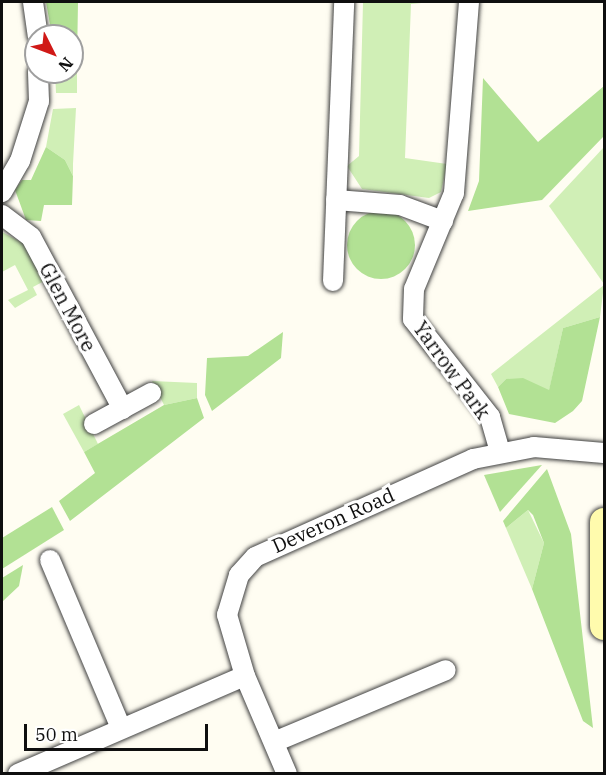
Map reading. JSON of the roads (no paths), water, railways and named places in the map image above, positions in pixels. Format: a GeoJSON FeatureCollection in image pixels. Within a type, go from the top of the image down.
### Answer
{"type":"FeatureCollection","features":[{"type":"Feature","properties":{"kind":"street"},"geometry":{"type":"LineString","coordinates":[[33,2],[36,24]]}},
{"type":"Feature","properties":{"kind":"street"},"geometry":{"type":"LineString","coordinates":[[333,281],[344,2]]}},
{"type":"Feature","properties":{"kind":"street","name":"Yarrow Park"},"geometry":{"type":"LineString","coordinates":[[469,2],[460,152],[443,221],[414,289],[413,319],[490,417],[500,452]]}},
{"type":"Feature","properties":{"kind":"street"},"geometry":{"type":"LineString","coordinates":[[2,192],[20,161],[39,100],[38,84]]}},
{"type":"Feature","properties":{"kind":"street"},"geometry":{"type":"LineString","coordinates":[[336,200],[400,205],[443,221]]}},
{"type":"Feature","properties":{"kind":"street","name":"Glen More"},"geometry":{"type":"LineString","coordinates":[[2,215],[31,237],[123,409]]}},
{"type":"Feature","properties":{"kind":"street"},"geometry":{"type":"LineString","coordinates":[[94,424],[151,393]]}},
{"type":"Feature","properties":{"kind":"street","name":"Deveron Road"},"geometry":{"type":"LineString","coordinates":[[287,774],[245,676],[227,615],[239,575],[255,557],[415,483],[500,452],[534,447],[604,453]]}},
{"type":"Feature","properties":{"kind":"street"},"geometry":{"type":"LineString","coordinates":[[604,522],[604,626]]}},
{"type":"Feature","properties":{"kind":"street"},"geometry":{"type":"LineString","coordinates":[[50,560],[121,728]]}},
{"type":"Feature","properties":{"kind":"street"},"geometry":{"type":"LineString","coordinates":[[274,742],[446,670]]}},
{"type":"Feature","properties":{"kind":"street"},"geometry":{"type":"LineString","coordinates":[[18,774],[245,676]]}}]}
